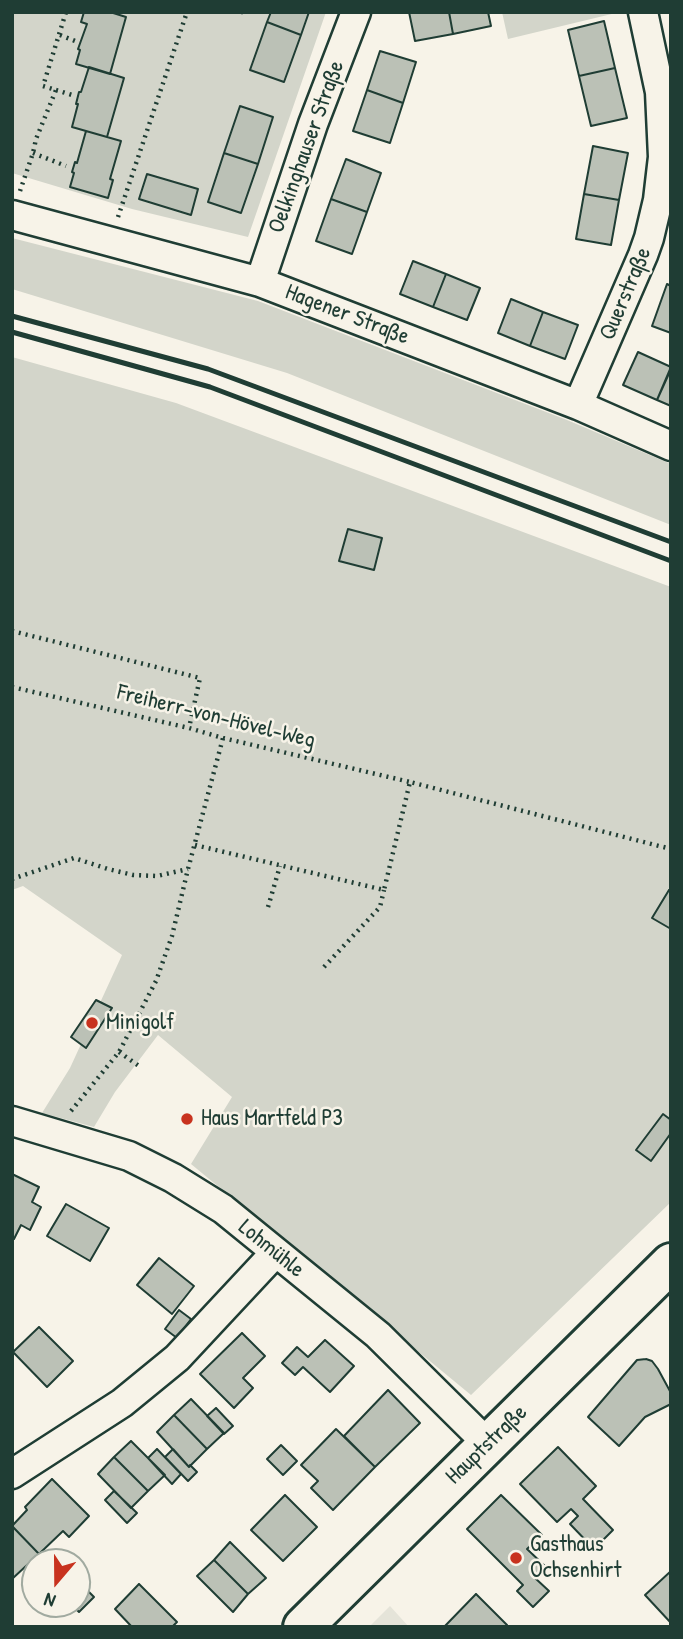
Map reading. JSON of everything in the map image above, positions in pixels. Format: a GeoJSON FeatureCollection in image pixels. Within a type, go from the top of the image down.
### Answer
{"type":"FeatureCollection","features":[{"type":"Feature","properties":{"kind":"main road","name":"Hauptstraße"},"geometry":{"type":"LineString","coordinates":[[303,1627],[671,1263]]}},
{"type":"Feature","properties":{"kind":"street","name":"Oelkinghauser Straße"},"geometry":{"type":"LineString","coordinates":[[260,282],[313,124],[356,12]]}},
{"type":"Feature","properties":{"kind":"street","name":"Querstraße"},"geometry":{"type":"LineString","coordinates":[[578,405],[643,256],[658,200],[663,157],[660,92],[643,12]]}},
{"type":"Feature","properties":{"kind":"street","name":"Hagener Straße"},"geometry":{"type":"LineString","coordinates":[[14,209],[110,242],[260,282],[578,405],[671,446]]}},
{"type":"Feature","properties":{"kind":"street","name":"Lohmühle"},"geometry":{"type":"LineString","coordinates":[[12,1121],[129,1156],[173,1178],[223,1209],[379,1335],[488,1444]]}},
{"type":"Feature","properties":{"kind":"street"},"geometry":{"type":"LineString","coordinates":[[12,1474],[122,1403],[177,1358],[275,1253]]}},
{"type":"Feature","properties":{"kind":"path"},"geometry":{"type":"LineString","coordinates":[[66,12],[43,86],[72,95]]}},
{"type":"Feature","properties":{"kind":"path"},"geometry":{"type":"LineString","coordinates":[[110,242],[187,12]]}},
{"type":"Feature","properties":{"kind":"path"},"geometry":{"type":"LineString","coordinates":[[60,35],[75,41]]}},
{"type":"Feature","properties":{"kind":"path"},"geometry":{"type":"LineString","coordinates":[[14,209],[36,139],[56,90]]}},
{"type":"Feature","properties":{"kind":"path"},"geometry":{"type":"LineString","coordinates":[[33,153],[66,166]]}},
{"type":"Feature","properties":{"kind":"path"},"geometry":{"type":"LineString","coordinates":[[12,631],[200,678],[189,728]]}},
{"type":"Feature","properties":{"kind":"path","name":"Freiherr-von-Hövel-Weg"},"geometry":{"type":"LineString","coordinates":[[12,687],[410,782],[671,849]]}},
{"type":"Feature","properties":{"kind":"path"},"geometry":{"type":"LineString","coordinates":[[54,1133],[119,1052],[156,981],[173,936],[223,738]]}},
{"type":"Feature","properties":{"kind":"path"},"geometry":{"type":"LineString","coordinates":[[324,967],[380,907],[410,782]]}},
{"type":"Feature","properties":{"kind":"path"},"geometry":{"type":"LineString","coordinates":[[195,845],[384,890]]}},
{"type":"Feature","properties":{"kind":"path"},"geometry":{"type":"LineString","coordinates":[[12,879],[74,858],[133,874],[157,876],[188,869]]}},
{"type":"Feature","properties":{"kind":"path"},"geometry":{"type":"LineString","coordinates":[[268,907],[280,866]]}},
{"type":"Feature","properties":{"kind":"path"},"geometry":{"type":"LineString","coordinates":[[119,1052],[139,1066]]}},
{"type":"Feature","properties":{"kind":"shaded area"},"geometry":{"type":"Polygon","coordinates":[[[12,12],[326,12],[248,237],[132,209],[12,173],[12,12]]]}},
{"type":"Feature","properties":{"kind":"shaded area"},"geometry":{"type":"Polygon","coordinates":[[[502,12],[620,12],[508,39],[502,12]]]}},
{"type":"Feature","properties":{"kind":"shaded area"},"geometry":{"type":"Polygon","coordinates":[[[12,238],[258,301],[567,420],[671,464],[671,525],[287,373],[12,289],[12,238]]]}},
{"type":"Feature","properties":{"kind":"shaded area"},"geometry":{"type":"Polygon","coordinates":[[[12,357],[176,403],[671,587],[671,1202],[471,1395],[191,1164],[232,1097],[158,1035],[115,1092],[94,1127],[42,1113],[70,1068],[122,955],[23,886],[12,890],[12,357]]]}},
{"type":"Feature","properties":{"kind":"shaded area"},"geometry":{"type":"Polygon","coordinates":[[[390,1606],[409,1627],[369,1627],[390,1606]]]}},
{"type":"Feature","properties":{"kind":"building"},"geometry":{"type":"Polygon","coordinates":[[[84,12],[110,12],[126,17],[110,74],[76,64],[87,24],[81,22],[84,12]]]}},
{"type":"Feature","properties":{"kind":"building"},"geometry":{"type":"Polygon","coordinates":[[[271,12],[309,12],[301,35],[267,22],[271,12]]]}},
{"type":"Feature","properties":{"kind":"building"},"geometry":{"type":"Polygon","coordinates":[[[409,12],[449,12],[453,34],[415,41],[409,12]]]}},
{"type":"Feature","properties":{"kind":"building"},"geometry":{"type":"Polygon","coordinates":[[[449,12],[488,12],[491,26],[453,34],[449,12]]]}},
{"type":"Feature","properties":{"kind":"building"},"geometry":{"type":"Polygon","coordinates":[[[604,21],[615,68],[579,76],[568,30],[604,21]]]}},
{"type":"Feature","properties":{"kind":"building"},"geometry":{"type":"Polygon","coordinates":[[[267,22],[301,35],[284,82],[250,70],[267,22]]]}},
{"type":"Feature","properties":{"kind":"building"},"geometry":{"type":"Polygon","coordinates":[[[380,51],[416,62],[403,103],[367,90],[380,51]]]}},
{"type":"Feature","properties":{"kind":"building"},"geometry":{"type":"Polygon","coordinates":[[[89,67],[124,78],[107,137],[72,127],[79,92],[89,67]]]}},
{"type":"Feature","properties":{"kind":"building"},"geometry":{"type":"Polygon","coordinates":[[[615,68],[627,118],[591,126],[579,76],[615,68]]]}},
{"type":"Feature","properties":{"kind":"building"},"geometry":{"type":"Polygon","coordinates":[[[367,90],[403,103],[390,143],[353,131],[367,90]]]}},
{"type":"Feature","properties":{"kind":"building"},"geometry":{"type":"Polygon","coordinates":[[[240,106],[273,117],[258,164],[224,153],[240,106]]]}},
{"type":"Feature","properties":{"kind":"building"},"geometry":{"type":"Polygon","coordinates":[[[86,131],[121,141],[110,179],[113,180],[108,198],[70,187],[74,173],[72,172],[86,131]]]}},
{"type":"Feature","properties":{"kind":"building"},"geometry":{"type":"Polygon","coordinates":[[[593,146],[628,153],[619,200],[584,194],[593,146]]]}},
{"type":"Feature","properties":{"kind":"building"},"geometry":{"type":"Polygon","coordinates":[[[224,153],[258,164],[241,213],[208,202],[224,153]]]}},
{"type":"Feature","properties":{"kind":"building"},"geometry":{"type":"Polygon","coordinates":[[[346,159],[381,173],[367,212],[331,199],[346,159]]]}},
{"type":"Feature","properties":{"kind":"building"},"geometry":{"type":"Polygon","coordinates":[[[147,174],[198,189],[191,215],[139,199],[147,174]]]}},
{"type":"Feature","properties":{"kind":"building"},"geometry":{"type":"Polygon","coordinates":[[[584,194],[619,200],[611,245],[576,239],[584,194]]]}},
{"type":"Feature","properties":{"kind":"building"},"geometry":{"type":"Polygon","coordinates":[[[331,199],[367,212],[352,254],[316,241],[331,199]]]}},
{"type":"Feature","properties":{"kind":"building"},"geometry":{"type":"Polygon","coordinates":[[[413,261],[446,274],[433,307],[400,294],[413,261]]]}},
{"type":"Feature","properties":{"kind":"building"},"geometry":{"type":"Polygon","coordinates":[[[446,274],[480,288],[467,320],[433,307],[446,274]]]}},
{"type":"Feature","properties":{"kind":"building"},"geometry":{"type":"Polygon","coordinates":[[[667,284],[671,286],[671,333],[652,326],[667,284]]]}},
{"type":"Feature","properties":{"kind":"building"},"geometry":{"type":"Polygon","coordinates":[[[511,299],[543,312],[530,346],[498,333],[511,299]]]}},
{"type":"Feature","properties":{"kind":"building"},"geometry":{"type":"Polygon","coordinates":[[[543,312],[578,325],[565,359],[530,346],[543,312]]]}},
{"type":"Feature","properties":{"kind":"building"},"geometry":{"type":"Polygon","coordinates":[[[638,352],[671,367],[657,400],[623,385],[638,352]]]}},
{"type":"Feature","properties":{"kind":"building"},"geometry":{"type":"Polygon","coordinates":[[[671,369],[671,406],[657,400],[671,369]]]}},
{"type":"Feature","properties":{"kind":"building"},"geometry":{"type":"Polygon","coordinates":[[[348,529],[382,538],[374,570],[339,561],[348,529]]]}},
{"type":"Feature","properties":{"kind":"building"},"geometry":{"type":"Polygon","coordinates":[[[671,890],[671,929],[652,918],[671,890]]]}},
{"type":"Feature","properties":{"kind":"building","name":"Minigolf"},"geometry":{"type":"Polygon","coordinates":[[[96,1000],[112,1008],[86,1048],[71,1037],[96,1000]]]}},
{"type":"Feature","properties":{"kind":"building"},"geometry":{"type":"Polygon","coordinates":[[[663,1114],[671,1120],[671,1133],[651,1161],[636,1150],[663,1114]]]}},
{"type":"Feature","properties":{"kind":"building"},"geometry":{"type":"Polygon","coordinates":[[[12,1174],[39,1187],[32,1202],[41,1207],[30,1230],[21,1225],[14,1239],[12,1238],[12,1174]]]}},
{"type":"Feature","properties":{"kind":"building"},"geometry":{"type":"Polygon","coordinates":[[[66,1204],[109,1228],[90,1261],[47,1236],[66,1204]]]}},
{"type":"Feature","properties":{"kind":"building"},"geometry":{"type":"Polygon","coordinates":[[[159,1258],[194,1286],[172,1314],[137,1285],[159,1258]]]}},
{"type":"Feature","properties":{"kind":"building"},"geometry":{"type":"Polygon","coordinates":[[[179,1310],[191,1319],[177,1338],[165,1329],[179,1310]]]}},
{"type":"Feature","properties":{"kind":"building"},"geometry":{"type":"Polygon","coordinates":[[[39,1327],[73,1361],[47,1387],[13,1352],[39,1327]]]}},
{"type":"Feature","properties":{"kind":"building"},"geometry":{"type":"Polygon","coordinates":[[[242,1333],[265,1356],[243,1378],[253,1388],[234,1408],[200,1374],[242,1333]]]}},
{"type":"Feature","properties":{"kind":"building"},"geometry":{"type":"Polygon","coordinates":[[[325,1340],[354,1366],[330,1392],[303,1367],[295,1375],[282,1363],[297,1347],[308,1357],[325,1340]]]}},
{"type":"Feature","properties":{"kind":"building"},"geometry":{"type":"Polygon","coordinates":[[[637,1360],[652,1361],[658,1369],[671,1393],[671,1404],[645,1417],[619,1446],[588,1417],[637,1360]]]}},
{"type":"Feature","properties":{"kind":"building"},"geometry":{"type":"Polygon","coordinates":[[[388,1390],[420,1423],[375,1467],[344,1436],[388,1390]]]}},
{"type":"Feature","properties":{"kind":"building"},"geometry":{"type":"Polygon","coordinates":[[[191,1399],[224,1433],[207,1449],[174,1415],[191,1399]]]}},
{"type":"Feature","properties":{"kind":"building"},"geometry":{"type":"Polygon","coordinates":[[[216,1408],[233,1426],[224,1434],[207,1416],[216,1408]]]}},
{"type":"Feature","properties":{"kind":"building"},"geometry":{"type":"Polygon","coordinates":[[[174,1415],[207,1449],[189,1467],[157,1432],[174,1415]]]}},
{"type":"Feature","properties":{"kind":"building"},"geometry":{"type":"Polygon","coordinates":[[[336,1429],[375,1467],[333,1510],[311,1488],[318,1481],[301,1465],[336,1429]]]}},
{"type":"Feature","properties":{"kind":"building"},"geometry":{"type":"Polygon","coordinates":[[[131,1441],[165,1475],[148,1491],[114,1457],[131,1441]]]}},
{"type":"Feature","properties":{"kind":"building"},"geometry":{"type":"Polygon","coordinates":[[[281,1445],[297,1461],[283,1475],[267,1459],[281,1445]]]}},
{"type":"Feature","properties":{"kind":"building"},"geometry":{"type":"Polygon","coordinates":[[[558,1447],[596,1486],[583,1499],[613,1530],[594,1549],[570,1524],[578,1516],[571,1509],[557,1522],[520,1484],[558,1447]]]}},
{"type":"Feature","properties":{"kind":"building"},"geometry":{"type":"Polygon","coordinates":[[[157,1449],[181,1474],[172,1484],[148,1458],[157,1449]]]}},
{"type":"Feature","properties":{"kind":"building"},"geometry":{"type":"Polygon","coordinates":[[[173,1449],[197,1472],[188,1481],[165,1457],[173,1449]]]}},
{"type":"Feature","properties":{"kind":"building"},"geometry":{"type":"Polygon","coordinates":[[[114,1457],[148,1491],[131,1508],[98,1474],[114,1457]]]}},
{"type":"Feature","properties":{"kind":"building"},"geometry":{"type":"Polygon","coordinates":[[[52,1479],[89,1516],[69,1537],[63,1531],[45,1548],[33,1548],[12,1526],[27,1510],[25,1507],[52,1479]]]}},
{"type":"Feature","properties":{"kind":"building"},"geometry":{"type":"Polygon","coordinates":[[[114,1491],[137,1513],[127,1523],[105,1500],[114,1491]]]}},
{"type":"Feature","properties":{"kind":"building"},"geometry":{"type":"Polygon","coordinates":[[[285,1495],[317,1527],[283,1561],[251,1530],[285,1495]]]}},
{"type":"Feature","properties":{"kind":"building","name":"Gasthaus Ochsenhirt"},"geometry":{"type":"Polygon","coordinates":[[[501,1495],[542,1535],[527,1549],[546,1567],[535,1578],[549,1591],[533,1607],[517,1591],[523,1585],[467,1529],[501,1495]]]}},
{"type":"Feature","properties":{"kind":"building"},"geometry":{"type":"Polygon","coordinates":[[[12,1528],[33,1548],[21,1548],[21,1571],[12,1579],[12,1528]]]}},
{"type":"Feature","properties":{"kind":"building"},"geometry":{"type":"Polygon","coordinates":[[[230,1542],[266,1578],[248,1594],[214,1560],[230,1542]]]}},
{"type":"Feature","properties":{"kind":"building"},"geometry":{"type":"Polygon","coordinates":[[[214,1560],[248,1594],[233,1612],[197,1576],[214,1560]]]}},
{"type":"Feature","properties":{"kind":"building"},"geometry":{"type":"Polygon","coordinates":[[[671,1571],[671,1623],[645,1595],[671,1571]]]}},
{"type":"Feature","properties":{"kind":"building"},"geometry":{"type":"Polygon","coordinates":[[[139,1584],[177,1622],[172,1627],[132,1627],[115,1609],[139,1584]]]}},
{"type":"Feature","properties":{"kind":"building"},"geometry":{"type":"Polygon","coordinates":[[[476,1594],[506,1627],[444,1627],[476,1594]]]}},
{"type":"Feature","properties":{"kind":"railway"},"geometry":{"type":"LineString","coordinates":[[12,316],[208,369],[671,542]]}},
{"type":"Feature","properties":{"kind":"railway"},"geometry":{"type":"LineString","coordinates":[[12,332],[210,387],[671,561]]}},
{"type":"Feature","properties":{"kind":"place","name":"Minigolf"},"geometry":{"type":"Point","coordinates":[92,1023]}},
{"type":"Feature","properties":{"kind":"place","name":"Haus Martfeld P3"},"geometry":{"type":"Point","coordinates":[187,1119]}},
{"type":"Feature","properties":{"kind":"place","name":"Gasthaus Ochsenhirt"},"geometry":{"type":"Point","coordinates":[516,1558]}}]}
